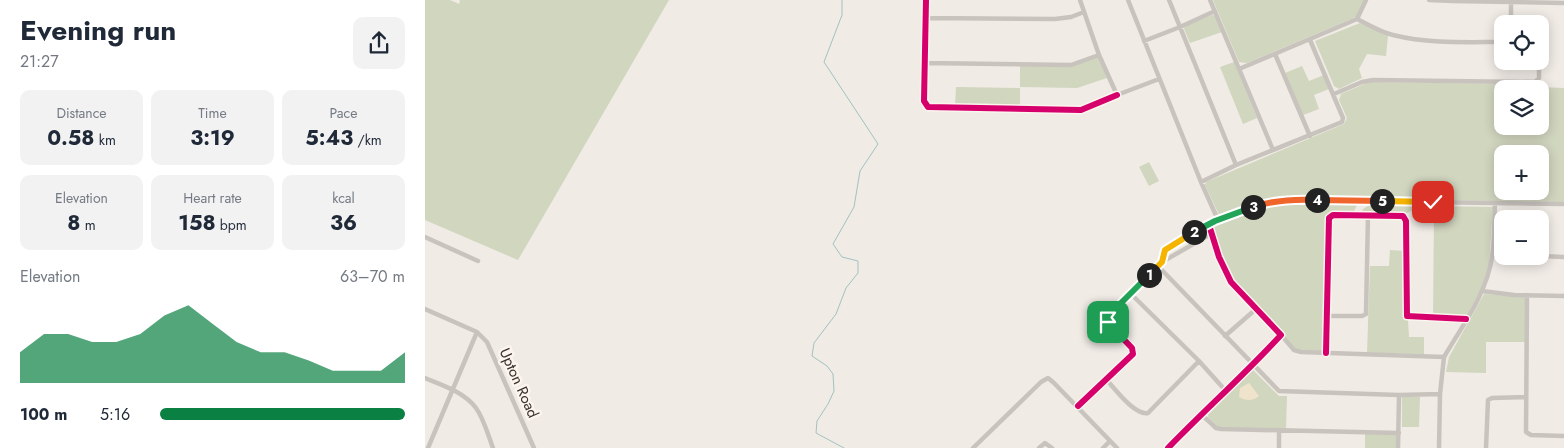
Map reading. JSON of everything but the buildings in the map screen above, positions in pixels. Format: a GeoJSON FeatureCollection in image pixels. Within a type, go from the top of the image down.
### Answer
{"type":"FeatureCollection","features":[{"type":"Feature","properties":{"kind":"street"},"geometry":{"type":"LineString","coordinates":[[926,0],[924,101],[928,107],[1081,110],[1159,79]]}},
{"type":"Feature","properties":{"kind":"street"},"geometry":{"type":"LineString","coordinates":[[1080,0],[1099,55],[1117,95]]}},
{"type":"Feature","properties":{"kind":"street"},"geometry":{"type":"LineString","coordinates":[[1128,0],[1218,220]]}},
{"type":"Feature","properties":{"kind":"street"},"geometry":{"type":"LineString","coordinates":[[1169,0],[1236,165]]}},
{"type":"Feature","properties":{"kind":"street"},"geometry":{"type":"LineString","coordinates":[[1210,0],[1273,150]]}},
{"type":"Feature","properties":{"kind":"street"},"geometry":{"type":"LineString","coordinates":[[1239,69],[1357,19],[1366,0]]}},
{"type":"Feature","properties":{"kind":"street"},"geometry":{"type":"LineString","coordinates":[[1429,0],[1542,1],[1564,3]]}},
{"type":"Feature","properties":{"kind":"street"},"geometry":{"type":"LineString","coordinates":[[1511,2],[1511,15]]}},
{"type":"Feature","properties":{"kind":"street"},"geometry":{"type":"LineString","coordinates":[[1144,41],[1215,11]]}},
{"type":"Feature","properties":{"kind":"street"},"geometry":{"type":"LineString","coordinates":[[926,18],[1055,20],[1085,12]]}},
{"type":"Feature","properties":{"kind":"street"},"geometry":{"type":"LineString","coordinates":[[1357,19],[1384,32],[1416,39],[1494,42]]}},
{"type":"Feature","properties":{"kind":"street"},"geometry":{"type":"LineString","coordinates":[[1201,182],[1236,165],[1343,122],[1334,94],[1310,40]]}},
{"type":"Feature","properties":{"kind":"street"},"geometry":{"type":"LineString","coordinates":[[1275,54],[1310,136]]}},
{"type":"Feature","properties":{"kind":"street"},"geometry":{"type":"LineString","coordinates":[[925,63],[1071,64],[1099,55]]}},
{"type":"Feature","properties":{"kind":"street"},"geometry":{"type":"LineString","coordinates":[[1334,94],[1362,82],[1373,80],[1535,82],[1539,78],[1539,70]]}},
{"type":"Feature","properties":{"kind":"street"},"geometry":{"type":"LineString","coordinates":[[1160,264],[1167,248],[1209,224],[1263,204],[1285,200],[1564,204]]}},
{"type":"Feature","properties":{"kind":"street"},"geometry":{"type":"LineString","coordinates":[[1439,448],[1440,394],[1444,357],[1482,291],[1492,255],[1495,203]]}},
{"type":"Feature","properties":{"kind":"street"},"geometry":{"type":"LineString","coordinates":[[1326,353],[1329,218],[1333,215],[1399,216],[1405,218],[1407,316],[1466,319]]}},
{"type":"Feature","properties":{"kind":"street"},"geometry":{"type":"LineString","coordinates":[[1327,316],[1362,316],[1366,314],[1368,215]]}},
{"type":"Feature","properties":{"kind":"street"},"geometry":{"type":"LineString","coordinates":[[1209,224],[1219,257],[1231,282],[1297,351],[1444,357]]}},
{"type":"Feature","properties":{"kind":"street"},"geometry":{"type":"LineString","coordinates":[[1078,406],[1133,354],[1132,348],[1108,322],[1107,318],[1160,264],[1211,234]]}},
{"type":"Feature","properties":{"kind":"street"},"geometry":{"type":"LineString","coordinates":[[425,237],[478,261]]}},
{"type":"Feature","properties":{"kind":"street"},"geometry":{"type":"LineString","coordinates":[[1549,256],[1564,257]]}},
{"type":"Feature","properties":{"kind":"street"},"geometry":{"type":"LineString","coordinates":[[1160,264],[1225,336],[1279,391],[1399,395],[1440,394]]}},
{"type":"Feature","properties":{"kind":"street"},"geometry":{"type":"LineString","coordinates":[[1482,291],[1498,294],[1564,296]]}},
{"type":"Feature","properties":{"kind":"street"},"geometry":{"type":"LineString","coordinates":[[1131,294],[1225,390]]}},
{"type":"Feature","properties":{"kind":"street"},"geometry":{"type":"LineString","coordinates":[[1527,295],[1527,397],[1525,430],[1527,434],[1564,436]]}},
{"type":"Feature","properties":{"kind":"street"},"geometry":{"type":"LineString","coordinates":[[425,309],[477,332],[429,448]]}},
{"type":"Feature","properties":{"kind":"street"},"geometry":{"type":"LineString","coordinates":[[1225,336],[1256,309]]}},
{"type":"Feature","properties":{"kind":"street","name":"Upton Road"},"geometry":{"type":"LineString","coordinates":[[477,332],[487,342],[534,448]]}},
{"type":"Feature","properties":{"kind":"street"},"geometry":{"type":"LineString","coordinates":[[1168,448],[1281,335]]}},
{"type":"Feature","properties":{"kind":"street"},"geometry":{"type":"LineString","coordinates":[[1106,379],[1135,410],[1144,414],[1148,413],[1199,362]]}},
{"type":"Feature","properties":{"kind":"street"},"geometry":{"type":"LineString","coordinates":[[425,378],[453,390],[476,408],[493,448]]}},
{"type":"Feature","properties":{"kind":"street"},"geometry":{"type":"LineString","coordinates":[[973,448],[1044,379],[1048,378],[1078,406],[1117,448]]}},
{"type":"Feature","properties":{"kind":"street"},"geometry":{"type":"LineString","coordinates":[[1398,448],[1399,395]]}},
{"type":"Feature","properties":{"kind":"street"},"geometry":{"type":"LineString","coordinates":[[1486,448],[1489,400],[1492,398],[1527,397]]}},
{"type":"Feature","properties":{"kind":"street"},"geometry":{"type":"LineString","coordinates":[[1201,414],[1216,428],[1221,430],[1399,433]]}},
{"type":"Feature","properties":{"kind":"street"},"geometry":{"type":"LineString","coordinates":[[1279,432],[1279,448]]}},
{"type":"Feature","properties":{"kind":"street"},"geometry":{"type":"LineString","coordinates":[[1103,448],[1110,441]]}},
{"type":"Feature","properties":{"kind":"street"},"geometry":{"type":"LineString","coordinates":[[1039,448],[1045,443],[1052,448]]}},
{"type":"Feature","properties":{"kind":"green space"},"geometry":{"type":"Polygon","coordinates":[[[425,0],[450,0],[459,4],[460,0],[669,0],[518,260],[425,220],[425,0]]]}},
{"type":"Feature","properties":{"kind":"green space"},"geometry":{"type":"Polygon","coordinates":[[[1213,0],[1364,0],[1356,17],[1247,63],[1239,62],[1213,0]]]}},
{"type":"Feature","properties":{"kind":"green space"},"geometry":{"type":"Polygon","coordinates":[[[1212,15],[1216,16],[1222,32],[1190,43],[1184,29],[1185,26],[1212,15]]]}},
{"type":"Feature","properties":{"kind":"green space"},"geometry":{"type":"Polygon","coordinates":[[[1360,23],[1388,35],[1386,56],[1367,54],[1359,69],[1362,78],[1339,89],[1334,86],[1315,41],[1360,23]]]}},
{"type":"Feature","properties":{"kind":"green space"},"geometry":{"type":"Polygon","coordinates":[[[1099,56],[1107,78],[1077,88],[1020,87],[1020,65],[1065,66],[1099,56]]]}},
{"type":"Feature","properties":{"kind":"green space"},"geometry":{"type":"Polygon","coordinates":[[[1234,62],[1257,118],[1243,124],[1220,67],[1234,62]]]}},
{"type":"Feature","properties":{"kind":"green space"},"geometry":{"type":"Polygon","coordinates":[[[1302,66],[1309,81],[1324,75],[1329,89],[1314,95],[1319,109],[1303,115],[1285,73],[1302,66]]]}},
{"type":"Feature","properties":{"kind":"green space"},"geometry":{"type":"Polygon","coordinates":[[[1369,82],[1494,83],[1494,135],[1549,135],[1549,87],[1564,88],[1564,202],[1285,199],[1262,202],[1222,216],[1219,215],[1205,185],[1206,182],[1344,124],[1347,118],[1339,100],[1341,94],[1369,82]]]}},
{"type":"Feature","properties":{"kind":"green space"},"geometry":{"type":"Polygon","coordinates":[[[956,87],[1020,88],[1020,107],[955,106],[956,87]]]}},
{"type":"Feature","properties":{"kind":"green space"},"geometry":{"type":"Polygon","coordinates":[[[1149,162],[1159,181],[1149,186],[1139,167],[1149,162]]]}},
{"type":"Feature","properties":{"kind":"green space"},"geometry":{"type":"Polygon","coordinates":[[[1280,205],[1357,205],[1353,213],[1330,215],[1325,352],[1301,352],[1295,349],[1232,282],[1222,263],[1217,247],[1214,227],[1246,214],[1280,205]]]}},
{"type":"Feature","properties":{"kind":"green space"},"geometry":{"type":"Polygon","coordinates":[[[1369,205],[1493,207],[1489,266],[1480,291],[1466,317],[1433,317],[1434,211],[1411,211],[1403,215],[1366,214],[1362,210],[1369,205]]]}},
{"type":"Feature","properties":{"kind":"green space"},"geometry":{"type":"Polygon","coordinates":[[[1390,250],[1405,251],[1404,314],[1408,320],[1409,337],[1424,337],[1424,354],[1367,353],[1370,266],[1389,266],[1390,250]]]}},
{"type":"Feature","properties":{"kind":"green space"},"geometry":{"type":"Polygon","coordinates":[[[1484,294],[1525,297],[1525,342],[1486,342],[1486,373],[1446,372],[1449,357],[1484,294]]]}},
{"type":"Feature","properties":{"kind":"green space"},"geometry":{"type":"Polygon","coordinates":[[[1252,369],[1279,396],[1287,396],[1286,430],[1219,428],[1208,417],[1208,412],[1252,369]]]}},
{"type":"Feature","properties":{"kind":"green space"},"geometry":{"type":"Polygon","coordinates":[[[1402,397],[1420,397],[1419,427],[1402,427],[1402,397]]]}},
{"type":"Feature","properties":{"kind":"green space"},"geometry":{"type":"Polygon","coordinates":[[[1365,434],[1397,434],[1396,448],[1365,448],[1365,434]]]}},
{"type":"Feature","properties":{"kind":"sand"},"geometry":{"type":"Polygon","coordinates":[[[1249,383],[1259,396],[1249,400],[1239,397],[1240,388],[1249,383]]]}},
{"type":"Feature","properties":{"kind":"waterway"},"geometry":{"type":"LineString","coordinates":[[842,0],[842,15],[824,62],[878,144],[860,171],[854,207],[833,244],[842,257],[858,261],[858,273],[846,288],[836,314],[814,343],[812,356],[827,366],[833,374],[834,391],[817,421],[816,433],[844,448]]}},
{"type":"Feature","properties":{"kind":"cycle path"},"geometry":{"type":"LineString","coordinates":[[926,0],[924,101],[928,107],[1081,110],[1117,95]]}},
{"type":"Feature","properties":{"kind":"cycle path"},"geometry":{"type":"LineString","coordinates":[[1326,353],[1329,218],[1333,215],[1403,216],[1406,221],[1407,316],[1466,319]]}},
{"type":"Feature","properties":{"kind":"cycle path"},"geometry":{"type":"LineString","coordinates":[[1078,406],[1133,354],[1132,348],[1108,323],[1108,317],[1162,262],[1167,248],[1209,225],[1219,257],[1231,282],[1281,335],[1168,448]]}},
{"type":"Feature","properties":{"kind":"route"},"geometry":{"type":"LineString","coordinates":[[1108,322],[1107,318],[1109,315],[1163,261],[1165,250],[1215,221],[1263,204],[1285,200],[1433,202]]}}]}
